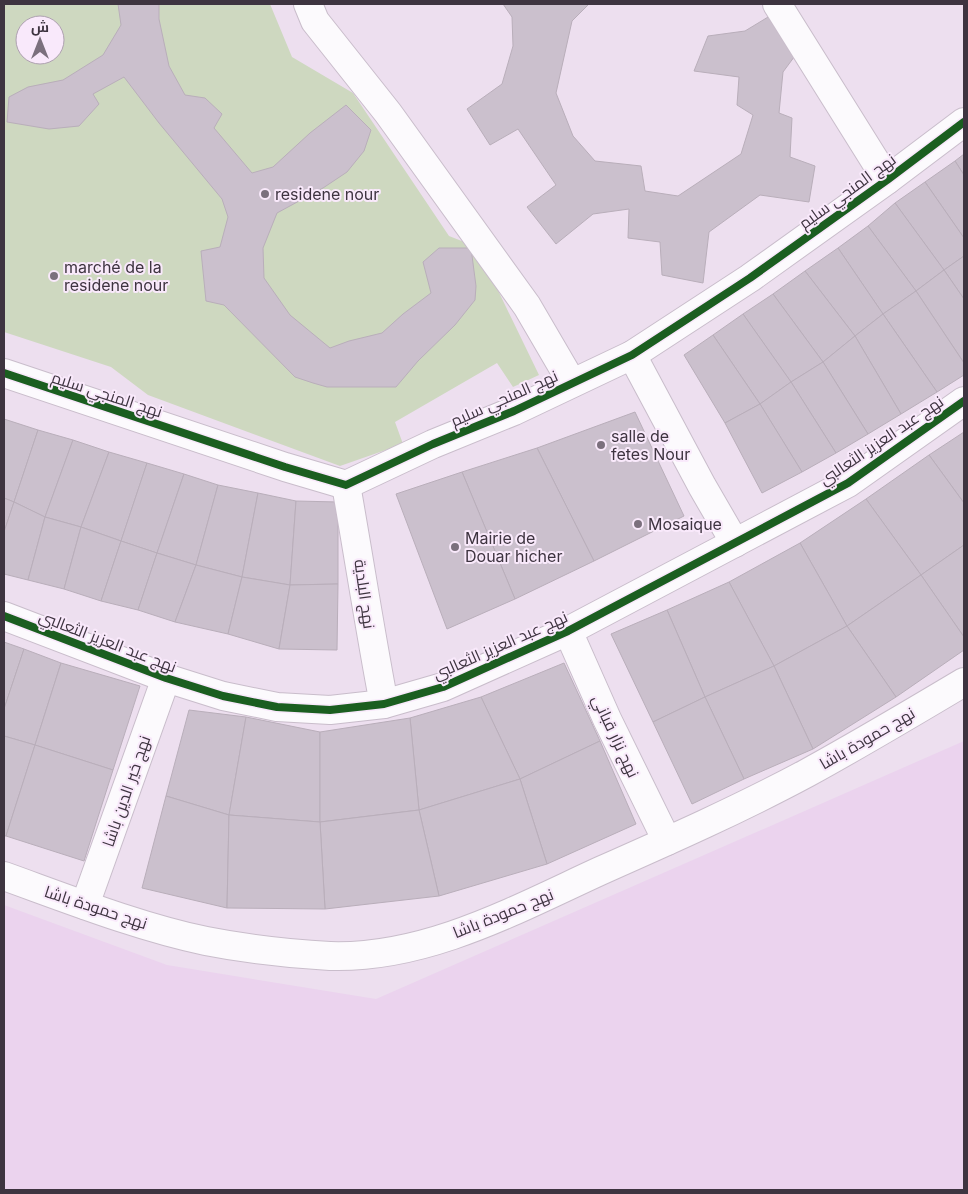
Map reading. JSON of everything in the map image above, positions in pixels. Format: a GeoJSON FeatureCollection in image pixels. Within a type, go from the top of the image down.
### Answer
{"type":"FeatureCollection","features":[{"type":"Feature","properties":{"kind":"street"},"geometry":{"type":"LineString","coordinates":[[308,4],[316,21],[388,113],[528,306],[572,384]]}},
{"type":"Feature","properties":{"kind":"street"},"geometry":{"type":"LineString","coordinates":[[777,4],[887,180]]}},
{"type":"Feature","properties":{"kind":"street","name":"نهج المنجي سليم"},"geometry":{"type":"LineString","coordinates":[[4,373],[56,392],[285,467],[346,485],[433,444],[514,411],[632,355],[750,278],[887,180],[964,122]]}},
{"type":"Feature","properties":{"kind":"street"},"geometry":{"type":"LineString","coordinates":[[632,355],[702,486],[735,543]]}},
{"type":"Feature","properties":{"kind":"street","name":"نهج عبد العزيز الثعالبي"},"geometry":{"type":"LineString","coordinates":[[4,616],[166,678],[223,696],[277,707],[330,710],[384,704],[443,687],[568,631],[848,483],[964,401]]}},
{"type":"Feature","properties":{"kind":"street","name":"نهج البلدية"},"geometry":{"type":"LineString","coordinates":[[346,485],[384,704]]}},
{"type":"Feature","properties":{"kind":"street","name":"نهج نزار قباني"},"geometry":{"type":"LineString","coordinates":[[568,631],[607,719],[667,841]]}},
{"type":"Feature","properties":{"kind":"street","name":"نهج خير الدين باشا"},"geometry":{"type":"LineString","coordinates":[[86,905],[166,678]]}},
{"type":"Feature","properties":{"kind":"street","name":"نهج حمودة باشا"},"geometry":{"type":"LineString","coordinates":[[4,876],[86,905],[205,941],[265,950],[332,956],[376,953],[423,944],[482,925],[667,841],[806,774],[964,682]]}},
{"type":"Feature","properties":{"kind":"shaded area"},"geometry":{"type":"Polygon","coordinates":[[[964,741],[964,1190],[4,1190],[4,905],[167,965],[376,999],[964,741]]]}},
{"type":"Feature","properties":{"kind":"green space","name":"residene nour"},"geometry":{"type":"Polygon","coordinates":[[[4,4],[270,4],[292,57],[353,93],[449,236],[477,247],[539,375],[513,387],[497,363],[395,422],[403,444],[340,466],[148,395],[111,367],[4,332],[4,4]]]}},
{"type":"Feature","properties":{"kind":"building","name":"residene nour"},"geometry":{"type":"Polygon","coordinates":[[[118,4],[159,4],[159,19],[169,66],[185,95],[205,98],[222,114],[214,128],[252,173],[273,167],[310,133],[346,105],[371,130],[364,151],[347,172],[323,188],[277,213],[263,248],[264,278],[290,315],[330,348],[382,333],[431,293],[423,262],[439,248],[471,248],[476,286],[475,300],[455,325],[418,361],[396,387],[327,387],[295,377],[224,305],[206,301],[201,251],[220,247],[228,217],[222,199],[159,123],[124,77],[93,94],[99,104],[79,126],[49,129],[7,122],[9,97],[28,87],[63,80],[103,55],[121,25],[118,4]]]}},
{"type":"Feature","properties":{"kind":"building"},"geometry":{"type":"Polygon","coordinates":[[[503,4],[589,4],[572,21],[556,93],[573,136],[595,161],[641,166],[645,191],[678,196],[741,154],[753,115],[737,105],[739,77],[694,71],[708,36],[745,31],[778,11],[803,45],[783,72],[779,113],[792,118],[790,157],[815,166],[809,202],[760,195],[709,232],[703,283],[662,275],[660,242],[628,238],[629,209],[593,214],[556,244],[527,207],[556,185],[518,129],[490,145],[467,109],[502,84],[513,46],[512,17],[503,4]]]}},
{"type":"Feature","properties":{"kind":"building"},"geometry":{"type":"Polygon","coordinates":[[[964,154],[964,175],[955,161],[964,154]]]}},
{"type":"Feature","properties":{"kind":"building"},"geometry":{"type":"Polygon","coordinates":[[[955,161],[964,175],[964,238],[925,182],[955,161]]]}},
{"type":"Feature","properties":{"kind":"building"},"geometry":{"type":"Polygon","coordinates":[[[925,182],[964,238],[964,256],[944,270],[895,203],[925,182]]]}},
{"type":"Feature","properties":{"kind":"building"},"geometry":{"type":"Polygon","coordinates":[[[895,203],[944,270],[916,291],[868,226],[895,203]]]}},
{"type":"Feature","properties":{"kind":"building"},"geometry":{"type":"Polygon","coordinates":[[[868,226],[916,291],[883,314],[838,248],[868,226]]]}},
{"type":"Feature","properties":{"kind":"building"},"geometry":{"type":"Polygon","coordinates":[[[838,248],[883,314],[855,336],[805,271],[838,248]]]}},
{"type":"Feature","properties":{"kind":"building"},"geometry":{"type":"Polygon","coordinates":[[[964,256],[964,299],[944,270],[964,256]]]}},
{"type":"Feature","properties":{"kind":"building"},"geometry":{"type":"Polygon","coordinates":[[[944,270],[964,299],[964,363],[916,291],[944,270]]]}},
{"type":"Feature","properties":{"kind":"building"},"geometry":{"type":"Polygon","coordinates":[[[805,271],[855,336],[823,362],[773,294],[805,271]]]}},
{"type":"Feature","properties":{"kind":"building"},"geometry":{"type":"Polygon","coordinates":[[[916,291],[964,363],[964,375],[937,392],[883,314],[916,291]]]}},
{"type":"Feature","properties":{"kind":"building"},"geometry":{"type":"Polygon","coordinates":[[[773,294],[823,362],[791,382],[743,314],[773,294]]]}},
{"type":"Feature","properties":{"kind":"building"},"geometry":{"type":"Polygon","coordinates":[[[743,314],[791,382],[760,404],[713,335],[743,314]]]}},
{"type":"Feature","properties":{"kind":"building"},"geometry":{"type":"Polygon","coordinates":[[[883,314],[937,392],[901,414],[855,336],[883,314]]]}},
{"type":"Feature","properties":{"kind":"building"},"geometry":{"type":"Polygon","coordinates":[[[713,335],[760,404],[725,423],[684,355],[713,335]]]}},
{"type":"Feature","properties":{"kind":"building"},"geometry":{"type":"Polygon","coordinates":[[[855,336],[901,414],[868,434],[823,362],[855,336]]]}},
{"type":"Feature","properties":{"kind":"building"},"geometry":{"type":"Polygon","coordinates":[[[823,362],[868,434],[836,453],[791,382],[823,362]]]}},
{"type":"Feature","properties":{"kind":"building"},"geometry":{"type":"Polygon","coordinates":[[[791,382],[836,453],[802,472],[760,404],[791,382]]]}},
{"type":"Feature","properties":{"kind":"building"},"geometry":{"type":"Polygon","coordinates":[[[760,404],[802,472],[762,493],[725,423],[760,404]]]}},
{"type":"Feature","properties":{"kind":"building"},"geometry":{"type":"Polygon","coordinates":[[[635,412],[684,516],[594,561],[537,448],[635,412]]]}},
{"type":"Feature","properties":{"kind":"building"},"geometry":{"type":"Polygon","coordinates":[[[4,419],[38,430],[14,502],[4,498],[4,419]]]}},
{"type":"Feature","properties":{"kind":"building"},"geometry":{"type":"Polygon","coordinates":[[[38,430],[73,440],[45,517],[14,502],[38,430]]]}},
{"type":"Feature","properties":{"kind":"building"},"geometry":{"type":"Polygon","coordinates":[[[964,432],[964,503],[929,455],[964,432]]]}},
{"type":"Feature","properties":{"kind":"building"},"geometry":{"type":"Polygon","coordinates":[[[73,440],[109,452],[81,527],[45,517],[73,440]]]}},
{"type":"Feature","properties":{"kind":"building"},"geometry":{"type":"Polygon","coordinates":[[[537,448],[594,561],[515,599],[462,472],[537,448]]]}},
{"type":"Feature","properties":{"kind":"building"},"geometry":{"type":"Polygon","coordinates":[[[109,452],[147,463],[121,541],[81,527],[109,452]]]}},
{"type":"Feature","properties":{"kind":"building"},"geometry":{"type":"Polygon","coordinates":[[[929,455],[964,503],[964,545],[921,575],[866,499],[929,455]]]}},
{"type":"Feature","properties":{"kind":"building"},"geometry":{"type":"Polygon","coordinates":[[[147,463],[184,474],[157,553],[121,541],[147,463]]]}},
{"type":"Feature","properties":{"kind":"building","name":"Mairie de Douar hicher"},"geometry":{"type":"Polygon","coordinates":[[[462,472],[515,599],[447,629],[396,494],[462,472]]]}},
{"type":"Feature","properties":{"kind":"building"},"geometry":{"type":"Polygon","coordinates":[[[184,474],[218,485],[196,565],[157,553],[184,474]]]}},
{"type":"Feature","properties":{"kind":"building"},"geometry":{"type":"Polygon","coordinates":[[[218,485],[258,493],[242,577],[196,565],[218,485]]]}},
{"type":"Feature","properties":{"kind":"building"},"geometry":{"type":"Polygon","coordinates":[[[258,493],[296,501],[290,585],[242,577],[258,493]]]}},
{"type":"Feature","properties":{"kind":"building"},"geometry":{"type":"Polygon","coordinates":[[[4,498],[14,502],[4,532],[4,498]]]}},
{"type":"Feature","properties":{"kind":"building"},"geometry":{"type":"Polygon","coordinates":[[[866,499],[921,575],[847,626],[800,543],[866,499]]]}},
{"type":"Feature","properties":{"kind":"building"},"geometry":{"type":"Polygon","coordinates":[[[296,501],[338,502],[338,584],[290,585],[296,501]]]}},
{"type":"Feature","properties":{"kind":"building"},"geometry":{"type":"Polygon","coordinates":[[[14,502],[45,517],[28,580],[4,574],[4,532],[14,502]]]}},
{"type":"Feature","properties":{"kind":"building"},"geometry":{"type":"Polygon","coordinates":[[[45,517],[81,527],[64,589],[28,580],[45,517]]]}},
{"type":"Feature","properties":{"kind":"building"},"geometry":{"type":"Polygon","coordinates":[[[81,527],[121,541],[101,601],[64,589],[81,527]]]}},
{"type":"Feature","properties":{"kind":"building"},"geometry":{"type":"Polygon","coordinates":[[[121,541],[157,553],[138,610],[101,601],[121,541]]]}},
{"type":"Feature","properties":{"kind":"building"},"geometry":{"type":"Polygon","coordinates":[[[800,543],[847,626],[774,666],[729,582],[800,543]]]}},
{"type":"Feature","properties":{"kind":"building"},"geometry":{"type":"Polygon","coordinates":[[[964,545],[964,637],[921,575],[964,545]]]}},
{"type":"Feature","properties":{"kind":"building"},"geometry":{"type":"Polygon","coordinates":[[[157,553],[196,565],[175,622],[138,610],[157,553]]]}},
{"type":"Feature","properties":{"kind":"building"},"geometry":{"type":"Polygon","coordinates":[[[196,565],[242,577],[228,634],[175,622],[196,565]]]}},
{"type":"Feature","properties":{"kind":"building"},"geometry":{"type":"Polygon","coordinates":[[[921,575],[964,637],[964,650],[896,697],[847,626],[921,575]]]}},
{"type":"Feature","properties":{"kind":"building"},"geometry":{"type":"Polygon","coordinates":[[[242,577],[290,585],[279,649],[228,634],[242,577]]]}},
{"type":"Feature","properties":{"kind":"building"},"geometry":{"type":"Polygon","coordinates":[[[729,582],[774,666],[705,697],[667,610],[729,582]]]}},
{"type":"Feature","properties":{"kind":"building"},"geometry":{"type":"Polygon","coordinates":[[[338,584],[337,650],[279,649],[290,585],[338,584]]]}},
{"type":"Feature","properties":{"kind":"building"},"geometry":{"type":"Polygon","coordinates":[[[667,610],[705,697],[653,722],[611,634],[667,610]]]}},
{"type":"Feature","properties":{"kind":"building"},"geometry":{"type":"Polygon","coordinates":[[[847,626],[896,697],[813,749],[774,666],[847,626]]]}},
{"type":"Feature","properties":{"kind":"building"},"geometry":{"type":"Polygon","coordinates":[[[4,642],[24,649],[4,709],[4,642]]]}},
{"type":"Feature","properties":{"kind":"building"},"geometry":{"type":"Polygon","coordinates":[[[24,649],[61,663],[35,745],[4,736],[4,709],[24,649]]]}},
{"type":"Feature","properties":{"kind":"building"},"geometry":{"type":"Polygon","coordinates":[[[61,663],[140,686],[113,770],[35,745],[61,663]]]}},
{"type":"Feature","properties":{"kind":"building"},"geometry":{"type":"Polygon","coordinates":[[[564,663],[600,741],[520,779],[481,697],[564,663]]]}},
{"type":"Feature","properties":{"kind":"building"},"geometry":{"type":"Polygon","coordinates":[[[774,666],[813,749],[744,779],[705,697],[774,666]]]}},
{"type":"Feature","properties":{"kind":"building"},"geometry":{"type":"Polygon","coordinates":[[[481,697],[520,779],[419,810],[410,718],[481,697]]]}},
{"type":"Feature","properties":{"kind":"building"},"geometry":{"type":"Polygon","coordinates":[[[705,697],[744,779],[692,804],[653,722],[705,697]]]}},
{"type":"Feature","properties":{"kind":"building"},"geometry":{"type":"Polygon","coordinates":[[[189,710],[246,717],[229,815],[166,796],[189,710]]]}},
{"type":"Feature","properties":{"kind":"building"},"geometry":{"type":"Polygon","coordinates":[[[246,717],[320,732],[320,822],[229,815],[246,717]]]}},
{"type":"Feature","properties":{"kind":"building"},"geometry":{"type":"Polygon","coordinates":[[[410,718],[419,810],[320,822],[320,732],[410,718]]]}},
{"type":"Feature","properties":{"kind":"building"},"geometry":{"type":"Polygon","coordinates":[[[4,736],[35,745],[6,836],[4,836],[4,736]]]}},
{"type":"Feature","properties":{"kind":"building"},"geometry":{"type":"Polygon","coordinates":[[[600,741],[636,824],[547,864],[520,779],[600,741]]]}},
{"type":"Feature","properties":{"kind":"building"},"geometry":{"type":"Polygon","coordinates":[[[35,745],[113,770],[84,861],[6,836],[35,745]]]}},
{"type":"Feature","properties":{"kind":"building"},"geometry":{"type":"Polygon","coordinates":[[[520,779],[547,864],[439,896],[419,810],[520,779]]]}},
{"type":"Feature","properties":{"kind":"building"},"geometry":{"type":"Polygon","coordinates":[[[166,796],[229,815],[227,908],[142,888],[166,796]]]}},
{"type":"Feature","properties":{"kind":"building"},"geometry":{"type":"Polygon","coordinates":[[[419,810],[439,896],[325,909],[320,822],[419,810]]]}},
{"type":"Feature","properties":{"kind":"building"},"geometry":{"type":"Polygon","coordinates":[[[229,815],[320,822],[325,909],[227,908],[229,815]]]}},
{"type":"Feature","properties":{"kind":"cycle path"},"geometry":{"type":"LineString","coordinates":[[4,373],[285,467],[346,485],[433,444],[514,411],[632,355],[750,278],[887,180],[964,122]]}},
{"type":"Feature","properties":{"kind":"cycle path"},"geometry":{"type":"LineString","coordinates":[[4,616],[166,678],[223,696],[277,707],[330,710],[384,704],[443,687],[568,631],[848,483],[964,401]]}},
{"type":"Feature","properties":{"kind":"place","name":"residene nour"},"geometry":{"type":"Point","coordinates":[265,194]}},
{"type":"Feature","properties":{"kind":"place","name":"marché de la residene nour"},"geometry":{"type":"Point","coordinates":[54,276]}},
{"type":"Feature","properties":{"kind":"place","name":"salle de fetes Nour"},"geometry":{"type":"Point","coordinates":[601,445]}},
{"type":"Feature","properties":{"kind":"place","name":"Mosaique"},"geometry":{"type":"Point","coordinates":[638,524]}},
{"type":"Feature","properties":{"kind":"place","name":"Mairie de Douar hicher"},"geometry":{"type":"Point","coordinates":[455,547]}}]}
